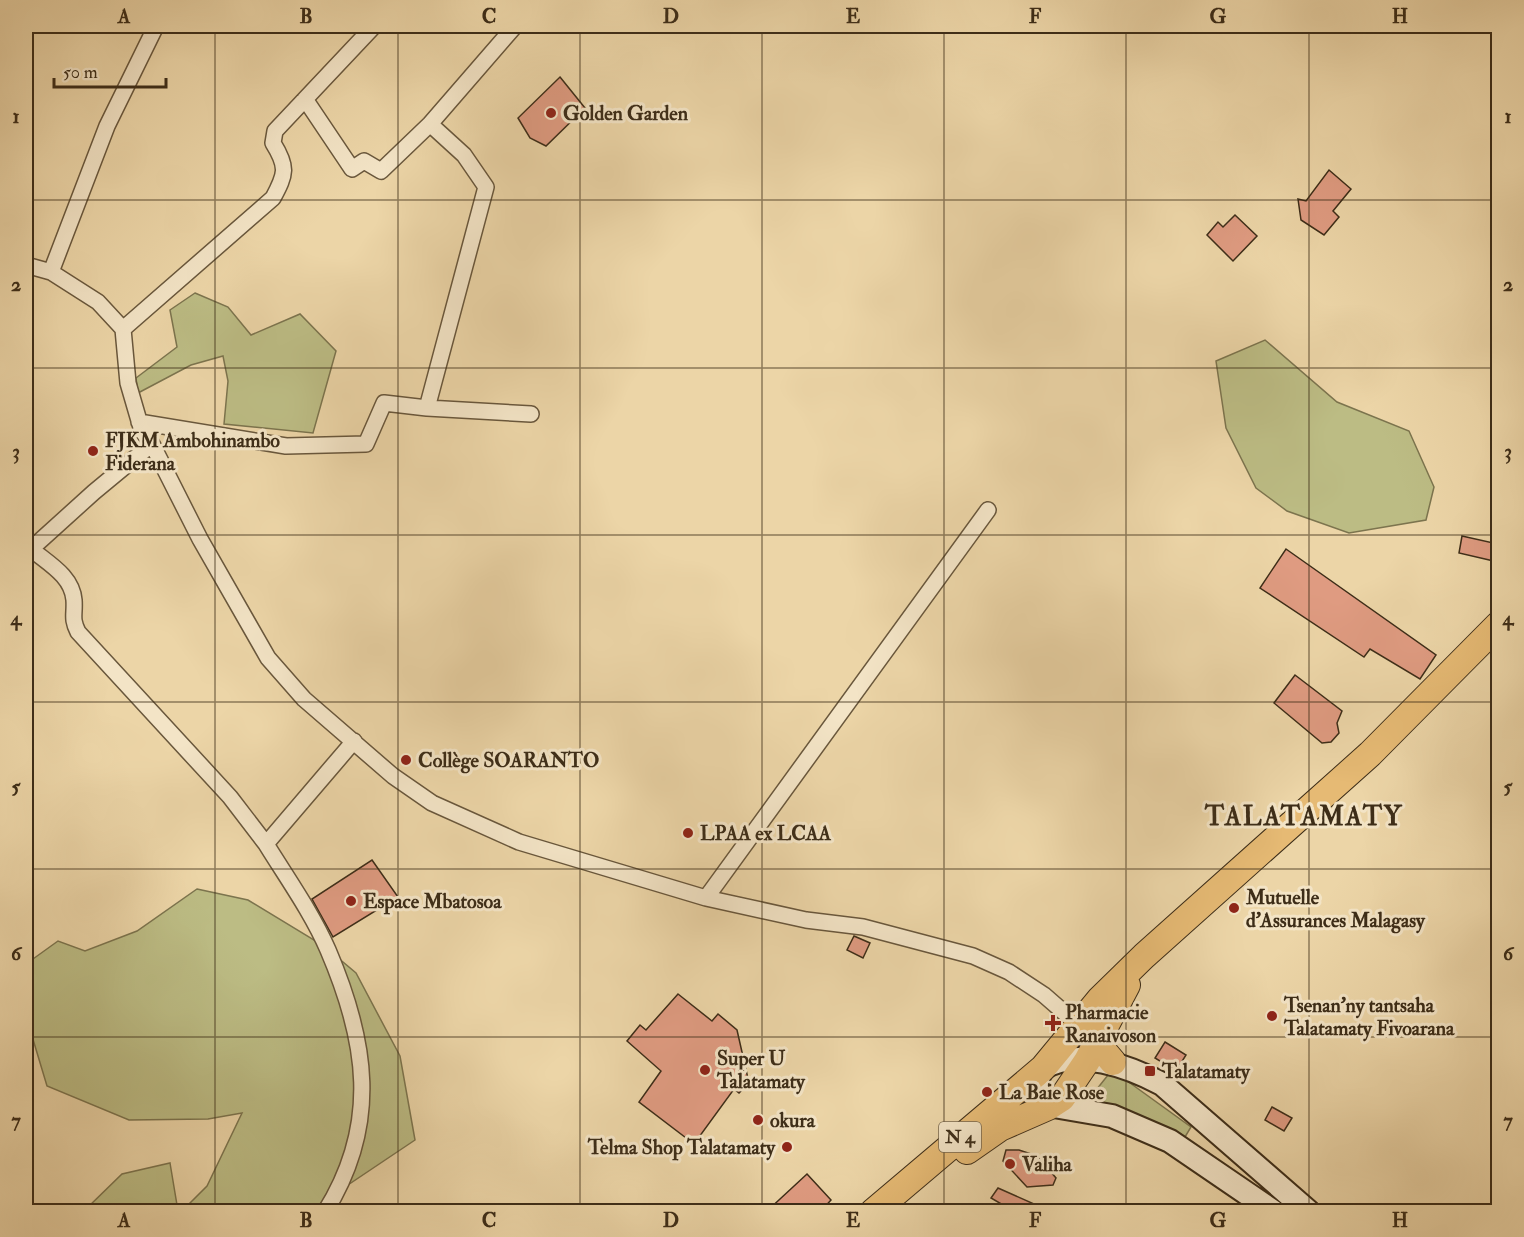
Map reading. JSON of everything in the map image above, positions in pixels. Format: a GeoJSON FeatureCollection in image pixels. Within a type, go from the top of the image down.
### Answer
{"type":"FeatureCollection","features":[{"type":"Feature","properties":{"kind":"main road","name":"N 4"},"geometry":{"type":"LineString","coordinates":[[873,1212],[1043,1068],[1077,1024],[1144,956],[1370,754],[1498,625]]}},
{"type":"Feature","properties":{"kind":"main road","name":"N 4"},"geometry":{"type":"LineString","coordinates":[[894,1212],[928,1181],[1000,1128],[1048,1107],[1062,1098],[1091,1052],[1144,956]]}},
{"type":"Feature","properties":{"kind":"main road"},"geometry":{"type":"LineString","coordinates":[[1274,1212],[1170,1141],[1112,1116],[1048,1107],[1038,1100],[1036,1092],[1038,1076],[1043,1068],[1091,1052],[1134,1069],[1162,1084],[1309,1212]]}},
{"type":"Feature","properties":{"kind":"main road"},"geometry":{"type":"LineString","coordinates":[[1188,1152],[1204,1119]]}},
{"type":"Feature","properties":{"kind":"street"},"geometry":{"type":"LineString","coordinates":[[51,272],[107,126],[155,26]]}},
{"type":"Feature","properties":{"kind":"street"},"geometry":{"type":"LineString","coordinates":[[123,329],[273,198],[284,176],[283,159],[273,143],[276,131],[374,26]]}},
{"type":"Feature","properties":{"kind":"street"},"geometry":{"type":"LineString","coordinates":[[305,99],[352,169],[364,161],[381,171],[430,124],[515,26]]}},
{"type":"Feature","properties":{"kind":"street"},"geometry":{"type":"LineString","coordinates":[[427,408],[486,187],[464,155],[430,124]]}},
{"type":"Feature","properties":{"kind":"street"},"geometry":{"type":"LineString","coordinates":[[27,267],[51,272],[98,302],[123,329],[129,383],[139,422],[200,539],[268,658],[304,699],[393,776],[432,803],[519,842],[706,898],[806,920],[863,927],[973,956],[1009,972],[1035,989],[1077,1024],[1091,1052]]}},
{"type":"Feature","properties":{"kind":"street"},"geometry":{"type":"LineString","coordinates":[[139,422],[286,446],[366,444],[384,403],[531,414]]}},
{"type":"Feature","properties":{"kind":"street"},"geometry":{"type":"LineString","coordinates":[[152,444],[31,549],[64,576],[72,587],[72,620],[78,632],[230,797],[266,844],[328,949],[355,1024],[364,1083],[357,1139],[336,1193],[325,1212]]}},
{"type":"Feature","properties":{"kind":"street"},"geometry":{"type":"LineString","coordinates":[[706,898],[988,510]]}},
{"type":"Feature","properties":{"kind":"street"},"geometry":{"type":"LineString","coordinates":[[266,844],[354,741]]}},
{"type":"Feature","properties":{"kind":"green space"},"geometry":{"type":"Polygon","coordinates":[[[195,293],[228,307],[251,335],[300,314],[336,351],[313,433],[224,424],[228,381],[223,356],[191,365],[138,393],[136,378],[177,347],[170,310],[195,293]]]}},
{"type":"Feature","properties":{"kind":"green space"},"geometry":{"type":"Polygon","coordinates":[[[1265,340],[1337,402],[1409,431],[1434,487],[1426,520],[1349,533],[1287,511],[1256,488],[1226,428],[1216,361],[1265,340]]]}},
{"type":"Feature","properties":{"kind":"green space"},"geometry":{"type":"Polygon","coordinates":[[[197,889],[248,900],[324,946],[356,973],[400,1056],[415,1140],[336,1193],[325,1211],[182,1211],[207,1186],[242,1113],[208,1119],[129,1120],[47,1086],[32,1036],[26,964],[58,941],[85,951],[137,931],[197,889]]]}},
{"type":"Feature","properties":{"kind":"green space"},"geometry":{"type":"Polygon","coordinates":[[[1112,1070],[1191,1127],[1179,1147],[1085,1104],[1112,1070]]]}},
{"type":"Feature","properties":{"kind":"green space"},"geometry":{"type":"Polygon","coordinates":[[[170,1163],[178,1211],[84,1211],[122,1174],[170,1163]]]}},
{"type":"Feature","properties":{"kind":"building","name":"Golden Garden"},"geometry":{"type":"Polygon","coordinates":[[[560,77],[585,108],[546,146],[530,138],[518,118],[560,77]]]}},
{"type":"Feature","properties":{"kind":"building"},"geometry":{"type":"Polygon","coordinates":[[[1329,170],[1351,189],[1333,211],[1339,217],[1324,235],[1301,220],[1298,199],[1306,201],[1329,170]]]}},
{"type":"Feature","properties":{"kind":"building"},"geometry":{"type":"Polygon","coordinates":[[[1235,215],[1257,236],[1233,261],[1207,235],[1218,222],[1223,227],[1235,215]]]}},
{"type":"Feature","properties":{"kind":"building"},"geometry":{"type":"Polygon","coordinates":[[[1462,536],[1498,544],[1498,562],[1459,553],[1462,536]]]}},
{"type":"Feature","properties":{"kind":"building"},"geometry":{"type":"Polygon","coordinates":[[[1286,549],[1436,655],[1420,679],[1370,649],[1364,657],[1260,588],[1286,549]]]}},
{"type":"Feature","properties":{"kind":"building"},"geometry":{"type":"Polygon","coordinates":[[[1295,675],[1342,711],[1337,723],[1339,733],[1331,742],[1322,743],[1274,703],[1295,675]]]}},
{"type":"Feature","properties":{"kind":"building","name":"Espace Mbatosoa"},"geometry":{"type":"Polygon","coordinates":[[[372,860],[398,897],[333,937],[312,899],[372,860]]]}},
{"type":"Feature","properties":{"kind":"building"},"geometry":{"type":"Polygon","coordinates":[[[854,936],[870,943],[863,958],[847,950],[854,936]]]}},
{"type":"Feature","properties":{"kind":"building","name":"Super U Talatamaty"},"geometry":{"type":"Polygon","coordinates":[[[678,994],[712,1021],[718,1014],[737,1030],[749,1083],[739,1093],[734,1089],[694,1144],[639,1102],[661,1071],[627,1041],[640,1025],[646,1030],[678,994]]]}},
{"type":"Feature","properties":{"kind":"building"},"geometry":{"type":"Polygon","coordinates":[[[1165,1042],[1186,1055],[1176,1071],[1155,1058],[1165,1042]]]}},
{"type":"Feature","properties":{"kind":"building"},"geometry":{"type":"Polygon","coordinates":[[[1272,1107],[1292,1118],[1284,1131],[1265,1120],[1272,1107]]]}},
{"type":"Feature","properties":{"kind":"building"},"geometry":{"type":"Polygon","coordinates":[[[1006,1150],[1019,1150],[1037,1156],[1056,1178],[1053,1185],[1027,1187],[1003,1161],[1006,1150]]]}},
{"type":"Feature","properties":{"kind":"building"},"geometry":{"type":"Polygon","coordinates":[[[807,1174],[831,1200],[820,1212],[766,1212],[807,1174]]]}},
{"type":"Feature","properties":{"kind":"building"},"geometry":{"type":"Polygon","coordinates":[[[998,1188],[1052,1212],[1015,1212],[991,1198],[998,1188]]]}},
{"type":"Feature","properties":{"kind":"place","name":"Golden Garden"},"geometry":{"type":"Point","coordinates":[551,113]}},
{"type":"Feature","properties":{"kind":"place","name":"FJKM Ambohinambo Fiderana"},"geometry":{"type":"Point","coordinates":[93,451]}},
{"type":"Feature","properties":{"kind":"place","name":"Collège SOARANTO"},"geometry":{"type":"Point","coordinates":[406,760]}},
{"type":"Feature","properties":{"kind":"place","name":"LPAA ex LCAA"},"geometry":{"type":"Point","coordinates":[688,833]}},
{"type":"Feature","properties":{"kind":"place","name":"Espace Mbatosoa"},"geometry":{"type":"Point","coordinates":[351,901]}},
{"type":"Feature","properties":{"kind":"place","name":"Mutuelle d'Assurances Malagasy"},"geometry":{"type":"Point","coordinates":[1234,908]}},
{"type":"Feature","properties":{"kind":"place","name":"Tsenan'ny tantsaha Talatamaty Fivoarana"},"geometry":{"type":"Point","coordinates":[1272,1016]}},
{"type":"Feature","properties":{"kind":"place","name":"Pharmacie Ranaivoson"},"geometry":{"type":"Point","coordinates":[1053,1023]}},
{"type":"Feature","properties":{"kind":"place","name":"Super U Talatamaty"},"geometry":{"type":"Point","coordinates":[705,1070]}},
{"type":"Feature","properties":{"kind":"place","name":"Talatamaty"},"geometry":{"type":"Point","coordinates":[1150,1071]}},
{"type":"Feature","properties":{"kind":"place","name":"La Baie Rose"},"geometry":{"type":"Point","coordinates":[987,1092]}},
{"type":"Feature","properties":{"kind":"place","name":"okura"},"geometry":{"type":"Point","coordinates":[758,1120]}},
{"type":"Feature","properties":{"kind":"place","name":"Telma Shop Talatamaty"},"geometry":{"type":"Point","coordinates":[787,1147]}},
{"type":"Feature","properties":{"kind":"place","name":"Valiha"},"geometry":{"type":"Point","coordinates":[1010,1164]}},
{"type":"Feature","properties":{"kind":"district","name":"TALATAMATY"},"geometry":{"type":"Point","coordinates":[1304,817]}}]}
